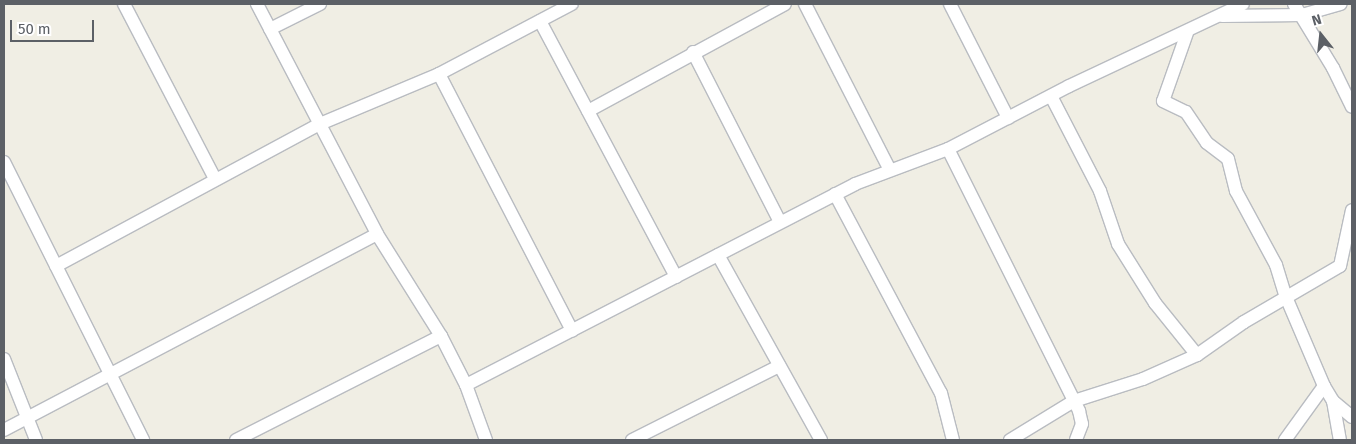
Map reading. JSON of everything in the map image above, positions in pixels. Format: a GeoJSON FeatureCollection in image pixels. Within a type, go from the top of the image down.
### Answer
{"type":"FeatureCollection","features":[{"type":"Feature","properties":{"kind":"street"},"geometry":{"type":"LineString","coordinates":[[124,4],[215,179]]}},
{"type":"Feature","properties":{"kind":"street"},"geometry":{"type":"LineString","coordinates":[[257,4],[377,234],[441,336],[466,385],[486,440]]}},
{"type":"Feature","properties":{"kind":"street"},"geometry":{"type":"LineString","coordinates":[[270,29],[320,4]]}},
{"type":"Feature","properties":{"kind":"street"},"geometry":{"type":"LineString","coordinates":[[56,266],[320,124],[439,74],[572,4]]}},
{"type":"Feature","properties":{"kind":"street"},"geometry":{"type":"LineString","coordinates":[[588,111],[693,52],[785,4]]}},
{"type":"Feature","properties":{"kind":"street"},"geometry":{"type":"LineString","coordinates":[[805,4],[890,170]]}},
{"type":"Feature","properties":{"kind":"street"},"geometry":{"type":"LineString","coordinates":[[950,4],[1008,118]]}},
{"type":"Feature","properties":{"kind":"street"},"geometry":{"type":"LineString","coordinates":[[466,385],[835,194],[890,170],[948,149],[1051,96],[1186,33],[1243,4]]}},
{"type":"Feature","properties":{"kind":"street"},"geometry":{"type":"LineString","coordinates":[[1294,4],[1334,68],[1352,108]]}},
{"type":"Feature","properties":{"kind":"street"},"geometry":{"type":"LineString","coordinates":[[1220,16],[1302,15],[1340,4]]}},
{"type":"Feature","properties":{"kind":"street"},"geometry":{"type":"LineString","coordinates":[[540,21],[676,277]]}},
{"type":"Feature","properties":{"kind":"street"},"geometry":{"type":"LineString","coordinates":[[1186,33],[1164,101],[1186,112],[1207,143],[1228,159],[1233,185],[1276,265],[1286,297],[1324,386],[1333,401],[1352,417]]}},
{"type":"Feature","properties":{"kind":"street"},"geometry":{"type":"LineString","coordinates":[[693,52],[780,222]]}},
{"type":"Feature","properties":{"kind":"street"},"geometry":{"type":"LineString","coordinates":[[439,74],[572,331]]}},
{"type":"Feature","properties":{"kind":"street"},"geometry":{"type":"LineString","coordinates":[[1051,96],[1100,191],[1118,244],[1155,302],[1197,356]]}},
{"type":"Feature","properties":{"kind":"street"},"geometry":{"type":"LineString","coordinates":[[948,149],[1074,402],[1081,421],[1076,440]]}},
{"type":"Feature","properties":{"kind":"street"},"geometry":{"type":"LineString","coordinates":[[4,162],[143,440]]}},
{"type":"Feature","properties":{"kind":"street"},"geometry":{"type":"LineString","coordinates":[[835,194],[941,393],[953,440]]}},
{"type":"Feature","properties":{"kind":"street"},"geometry":{"type":"LineString","coordinates":[[1340,266],[1352,210]]}},
{"type":"Feature","properties":{"kind":"street"},"geometry":{"type":"LineString","coordinates":[[4,430],[111,376],[138,359],[377,234]]}},
{"type":"Feature","properties":{"kind":"street"},"geometry":{"type":"LineString","coordinates":[[718,255],[821,440]]}},
{"type":"Feature","properties":{"kind":"street"},"geometry":{"type":"LineString","coordinates":[[1010,440],[1074,402],[1143,379],[1197,356],[1228,332],[1352,259]]}},
{"type":"Feature","properties":{"kind":"street"},"geometry":{"type":"LineString","coordinates":[[236,440],[441,336]]}},
{"type":"Feature","properties":{"kind":"street"},"geometry":{"type":"LineString","coordinates":[[4,359],[36,440]]}},
{"type":"Feature","properties":{"kind":"street"},"geometry":{"type":"LineString","coordinates":[[632,440],[779,366]]}},
{"type":"Feature","properties":{"kind":"street"},"geometry":{"type":"LineString","coordinates":[[1285,440],[1324,386]]}},
{"type":"Feature","properties":{"kind":"street"},"geometry":{"type":"LineString","coordinates":[[1333,401],[1340,440]]}}]}
